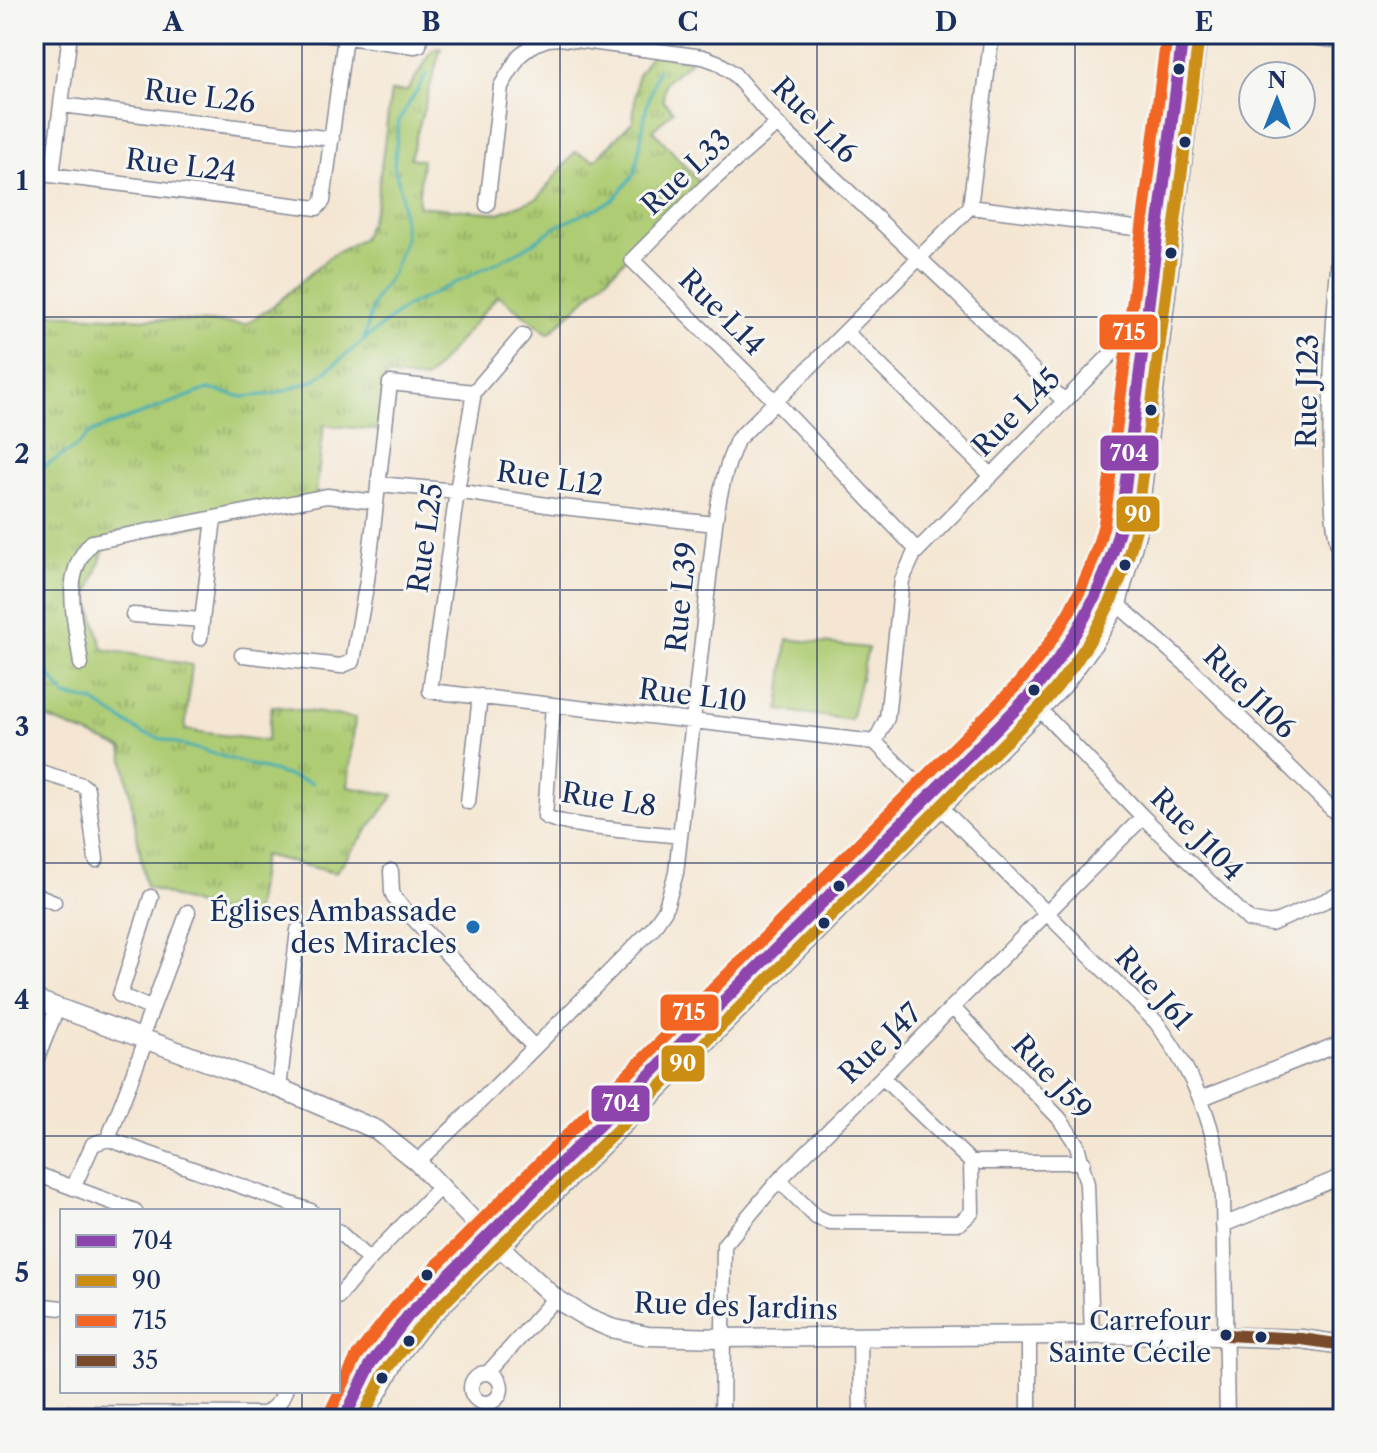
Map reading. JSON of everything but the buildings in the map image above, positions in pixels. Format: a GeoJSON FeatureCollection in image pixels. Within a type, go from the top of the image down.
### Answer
{"type":"FeatureCollection","features":[{"type":"Feature","properties":{"kind":"main road"},"geometry":{"type":"LineString","coordinates":[[362,1419],[399,1355],[421,1326],[502,1248],[936,799],[1047,675],[1079,631],[1100,594],[1120,527],[1183,34]]}},
{"type":"Feature","properties":{"kind":"main road"},"geometry":{"type":"LineString","coordinates":[[344,1419],[360,1382],[408,1316],[487,1235],[936,799],[1040,710],[1076,668],[1117,604],[1137,530],[1198,34]]}},
{"type":"Feature","properties":{"kind":"main road","name":"Rue des Jardins"},"geometry":{"type":"LineString","coordinates":[[34,999],[279,1088],[377,1130],[417,1162],[487,1235],[555,1298],[600,1325],[630,1333],[722,1338],[1226,1335],[1302,1339],[1343,1345]]}},
{"type":"Feature","properties":{"kind":"street"},"geometry":{"type":"LineString","coordinates":[[52,175],[70,34]]}},
{"type":"Feature","properties":{"kind":"street"},"geometry":{"type":"LineString","coordinates":[[324,34],[415,46],[419,39]]}},
{"type":"Feature","properties":{"kind":"street"},"geometry":{"type":"LineString","coordinates":[[992,34],[970,207],[1158,231]]}},
{"type":"Feature","properties":{"kind":"street"},"geometry":{"type":"LineString","coordinates":[[1285,34],[1343,41]]}},
{"type":"Feature","properties":{"kind":"street"},"geometry":{"type":"LineString","coordinates":[[332,139],[345,37]]}},
{"type":"Feature","properties":{"kind":"street","name":"Rue L16"},"geometry":{"type":"LineString","coordinates":[[487,205],[501,86],[520,55],[534,44],[560,38],[688,53],[717,62],[734,74],[777,124],[1064,401]]}},
{"type":"Feature","properties":{"kind":"street","name":"Rue L26"},"geometry":{"type":"LineString","coordinates":[[62,105],[332,139]]}},
{"type":"Feature","properties":{"kind":"street","name":"Rue L33"},"geometry":{"type":"LineString","coordinates":[[632,260],[705,187],[777,124]]}},
{"type":"Feature","properties":{"kind":"street","name":"Rue L24"},"geometry":{"type":"LineString","coordinates":[[34,173],[317,208],[321,205],[332,139]]}},
{"type":"Feature","properties":{"kind":"street","name":"Rue L39"},"geometry":{"type":"LineString","coordinates":[[417,1162],[487,1098],[652,929],[665,910],[674,887],[722,477],[737,440],[970,207]]}},
{"type":"Feature","properties":{"kind":"street","name":"Rue J123"},"geometry":{"type":"LineString","coordinates":[[1343,217],[1336,277],[1337,428],[1333,524],[1343,565]]}},
{"type":"Feature","properties":{"kind":"street","name":"Rue L14"},"geometry":{"type":"LineString","coordinates":[[632,260],[776,402],[916,552]]}},
{"type":"Feature","properties":{"kind":"street","name":"Rue L45"},"geometry":{"type":"LineString","coordinates":[[916,552],[1124,341],[1149,304]]}},
{"type":"Feature","properties":{"kind":"street"},"geometry":{"type":"LineString","coordinates":[[846,332],[990,474]]}},
{"type":"Feature","properties":{"kind":"street"},"geometry":{"type":"LineString","coordinates":[[242,655],[341,666],[353,661],[367,581],[390,383],[474,392],[523,335]]}},
{"type":"Feature","properties":{"kind":"street","name":"Rue L25"},"geometry":{"type":"LineString","coordinates":[[430,691],[457,491],[474,392]]}},
{"type":"Feature","properties":{"kind":"street","name":"Rue L12"},"geometry":{"type":"LineString","coordinates":[[378,484],[715,524]]}},
{"type":"Feature","properties":{"kind":"street"},"geometry":{"type":"LineString","coordinates":[[81,664],[71,578],[81,553],[92,542],[327,496],[376,502]]}},
{"type":"Feature","properties":{"kind":"street"},"geometry":{"type":"LineString","coordinates":[[200,638],[214,518]]}},
{"type":"Feature","properties":{"kind":"street"},"geometry":{"type":"LineString","coordinates":[[916,552],[902,580],[887,718],[875,742],[936,799]]}},
{"type":"Feature","properties":{"kind":"street","name":"Rue J106"},"geometry":{"type":"LineString","coordinates":[[1117,604],[1188,666],[1343,820]]}},
{"type":"Feature","properties":{"kind":"street"},"geometry":{"type":"LineString","coordinates":[[133,615],[202,620]]}},
{"type":"Feature","properties":{"kind":"street","name":"Rue L10"},"geometry":{"type":"LineString","coordinates":[[430,691],[875,742]]}},
{"type":"Feature","properties":{"kind":"street"},"geometry":{"type":"LineString","coordinates":[[468,802],[480,696]]}},
{"type":"Feature","properties":{"kind":"street","name":"Rue L8"},"geometry":{"type":"LineString","coordinates":[[553,705],[545,816],[549,820],[575,824],[680,836]]}},
{"type":"Feature","properties":{"kind":"street","name":"Rue J104"},"geometry":{"type":"LineString","coordinates":[[1040,710],[1143,817],[1249,920],[1271,924],[1343,893]]}},
{"type":"Feature","properties":{"kind":"street"},"geometry":{"type":"LineString","coordinates":[[34,770],[87,789],[96,860]]}},
{"type":"Feature","properties":{"kind":"street","name":"Rue J61"},"geometry":{"type":"LineString","coordinates":[[936,799],[1156,1022],[1176,1049],[1202,1098],[1220,1164],[1227,1419]]}},
{"type":"Feature","properties":{"kind":"street","name":"Rue J47"},"geometry":{"type":"LineString","coordinates":[[722,1419],[724,1245],[779,1180],[1143,817]]}},
{"type":"Feature","properties":{"kind":"street"},"geometry":{"type":"LineString","coordinates":[[391,871],[390,883],[395,899],[534,1047]]}},
{"type":"Feature","properties":{"kind":"street"},"geometry":{"type":"LineString","coordinates":[[34,894],[54,902]]}},
{"type":"Feature","properties":{"kind":"street"},"geometry":{"type":"LineString","coordinates":[[151,897],[120,995],[152,1009]]}},
{"type":"Feature","properties":{"kind":"street"},"geometry":{"type":"LineString","coordinates":[[108,1139],[188,912]]}},
{"type":"Feature","properties":{"kind":"street"},"geometry":{"type":"LineString","coordinates":[[279,1088],[298,930]]}},
{"type":"Feature","properties":{"kind":"street"},"geometry":{"type":"LineString","coordinates":[[34,1066],[57,1008]]}},
{"type":"Feature","properties":{"kind":"street","name":"Rue J59"},"geometry":{"type":"LineString","coordinates":[[953,1008],[1059,1118],[1077,1145],[1083,1162],[1088,1206],[1092,1337]]}},
{"type":"Feature","properties":{"kind":"street"},"geometry":{"type":"LineString","coordinates":[[1202,1098],[1343,1042]]}},
{"type":"Feature","properties":{"kind":"street"},"geometry":{"type":"LineString","coordinates":[[883,1078],[971,1162],[1083,1162]]}},
{"type":"Feature","properties":{"kind":"street"},"geometry":{"type":"LineString","coordinates":[[73,1188],[93,1144],[108,1139],[305,1209]]}},
{"type":"Feature","properties":{"kind":"street"},"geometry":{"type":"LineString","coordinates":[[779,1180],[816,1217],[829,1222],[960,1223],[972,1212],[971,1162]]}},
{"type":"Feature","properties":{"kind":"street"},"geometry":{"type":"LineString","coordinates":[[34,1173],[130,1209]]}},
{"type":"Feature","properties":{"kind":"street"},"geometry":{"type":"LineString","coordinates":[[1223,1225],[1343,1176]]}},
{"type":"Feature","properties":{"kind":"street"},"geometry":{"type":"LineString","coordinates":[[340,1295],[440,1187]]}},
{"type":"Feature","properties":{"kind":"street"},"geometry":{"type":"LineString","coordinates":[[340,1233],[369,1260]]}},
{"type":"Feature","properties":{"kind":"street"},"geometry":{"type":"LineString","coordinates":[[488,1373],[555,1298]]}},
{"type":"Feature","properties":{"kind":"street"},"geometry":{"type":"LineString","coordinates":[[34,1305],[60,1308]]}},
{"type":"Feature","properties":{"kind":"street"},"geometry":{"type":"LineString","coordinates":[[860,1337],[861,1419]]}},
{"type":"Feature","properties":{"kind":"street"},"geometry":{"type":"LineString","coordinates":[[1029,1338],[1029,1419]]}},
{"type":"Feature","properties":{"kind":"street"},"geometry":{"type":"LineString","coordinates":[[34,1413],[266,1416],[284,1393]]}},
{"type":"Feature","properties":{"kind":"green space"},"geometry":{"type":"Polygon","coordinates":[[[441,48],[410,158],[422,160],[418,206],[499,213],[538,198],[575,152],[595,160],[633,121],[637,77],[652,53],[691,61],[665,82],[663,100],[673,111],[653,130],[702,185],[549,334],[498,295],[426,380],[386,375],[377,430],[324,425],[315,502],[106,544],[88,596],[103,649],[192,665],[185,730],[267,741],[272,706],[355,718],[348,787],[394,795],[335,873],[263,855],[253,925],[146,887],[122,748],[34,713],[34,688],[43,681],[34,672],[34,313],[246,324],[277,303],[329,257],[363,238],[376,206],[391,91],[407,91],[434,49],[441,48]]]}},
{"type":"Feature","properties":{"kind":"green space"},"geometry":{"type":"Polygon","coordinates":[[[787,639],[868,648],[851,720],[779,710],[787,639]]]}},
{"type":"Feature","properties":{"kind":"waterway"},"geometry":{"type":"LineString","coordinates":[[34,470],[74,448],[92,432],[208,389],[243,397],[275,394],[315,380],[404,308],[524,249],[557,226],[612,201],[635,173],[647,105],[658,69]]}},
{"type":"Feature","properties":{"kind":"waterway"},"geometry":{"type":"LineString","coordinates":[[364,339],[374,301],[393,272],[405,239],[401,193],[394,165],[399,120],[427,74]]}},
{"type":"Feature","properties":{"kind":"waterway"},"geometry":{"type":"LineString","coordinates":[[34,654],[65,696],[93,701],[142,733],[313,783]]}},
{"type":"Feature","properties":{"kind":"transit line","name":"715"},"geometry":{"type":"LineString","coordinates":[[340,1391],[357,1356],[397,1305],[1017,685],[1059,629],[1081,590],[1104,524],[1167,34]]}},
{"type":"Feature","properties":{"kind":"transit line","name":"704"},"geometry":{"type":"LineString","coordinates":[[344,1419],[371,1364],[408,1316],[1029,696],[1073,638],[1105,574],[1120,527],[1183,34]]}},
{"type":"Feature","properties":{"kind":"transit line","name":"90"},"geometry":{"type":"LineString","coordinates":[[362,1419],[385,1372],[420,1327],[1040,707],[1087,646],[1111,602],[1136,529],[1199,36]]}},
{"type":"Feature","properties":{"kind":"transit line","name":"35"},"geometry":{"type":"LineString","coordinates":[[1226,1335],[1302,1339],[1343,1345]]}},
{"type":"Feature","properties":{"kind":"transit line","name":"715"},"geometry":{"type":"LineString","coordinates":[[330,1412],[339,1393]]}},
{"type":"Feature","properties":{"kind":"place","name":"Églises Ambassade des Miracles"},"geometry":{"type":"Point","coordinates":[473,927]}},
{"type":"Feature","properties":{"kind":"place","name":"Carrefour Sainte Cécile"},"geometry":{"type":"Point","coordinates":[1226,1335]}}]}
